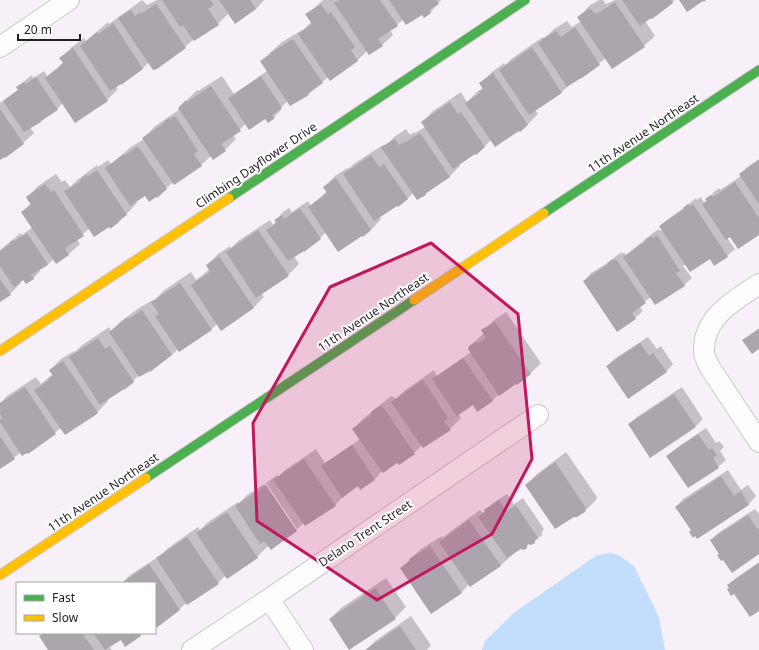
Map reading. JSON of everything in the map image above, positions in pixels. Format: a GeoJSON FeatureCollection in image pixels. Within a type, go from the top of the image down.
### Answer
{"type":"FeatureCollection","features":[{"type":"Feature","properties":{"kind":"street"},"geometry":{"type":"LineString","coordinates":[[0,47],[69,0]]}},
{"type":"Feature","properties":{"kind":"street","name":"Climbing Dayflower Drive"},"geometry":{"type":"LineString","coordinates":[[0,351],[525,0]]}},
{"type":"Feature","properties":{"kind":"street","name":"11th Avenue Northeast"},"geometry":{"type":"LineString","coordinates":[[0,575],[759,70]]}},
{"type":"Feature","properties":{"kind":"street"},"geometry":{"type":"LineString","coordinates":[[759,284],[727,306],[714,319],[705,338],[704,353],[709,366],[759,442]]}},
{"type":"Feature","properties":{"kind":"street","name":"Delano Trent Street"},"geometry":{"type":"LineString","coordinates":[[192,650],[269,599],[538,414]]}},
{"type":"Feature","properties":{"kind":"street"},"geometry":{"type":"LineString","coordinates":[[269,599],[303,650]]}},
{"type":"Feature","properties":{"kind":"highlighted area"},"geometry":{"type":"Polygon","coordinates":[[[431,243],[518,314],[532,459],[492,534],[377,600],[257,521],[253,423],[330,287],[431,243]]]}},
{"type":"Feature","properties":{"kind":"water"},"geometry":{"type":"Polygon","coordinates":[[[610,553],[618,555],[634,566],[659,617],[665,650],[482,650],[485,641],[515,612],[597,555],[610,553]]]}},
{"type":"Feature","properties":{"kind":"building"},"geometry":{"type":"Polygon","coordinates":[[[162,0],[210,0],[214,5],[208,9],[219,25],[194,41],[183,25],[180,27],[162,0]]]}},
{"type":"Feature","properties":{"kind":"building"},"geometry":{"type":"Polygon","coordinates":[[[219,0],[250,0],[256,9],[235,24],[219,0]]]}},
{"type":"Feature","properties":{"kind":"building"},"geometry":{"type":"Polygon","coordinates":[[[339,0],[380,0],[398,26],[378,39],[383,46],[369,55],[334,3],[339,0]]]}},
{"type":"Feature","properties":{"kind":"building"},"geometry":{"type":"Polygon","coordinates":[[[389,0],[436,0],[439,4],[429,10],[431,13],[424,18],[422,15],[406,25],[389,0]]]}},
{"type":"Feature","properties":{"kind":"building"},"geometry":{"type":"Polygon","coordinates":[[[622,0],[671,0],[673,3],[640,26],[622,0]]]}},
{"type":"Feature","properties":{"kind":"building"},"geometry":{"type":"Polygon","coordinates":[[[679,0],[706,0],[687,12],[679,0]]]}},
{"type":"Feature","properties":{"kind":"building"},"geometry":{"type":"Polygon","coordinates":[[[615,2],[645,47],[612,69],[577,17],[590,8],[595,14],[615,2]]]}},
{"type":"Feature","properties":{"kind":"building"},"geometry":{"type":"Polygon","coordinates":[[[156,4],[186,48],[157,69],[153,70],[118,18],[131,10],[135,16],[140,12],[141,14],[156,4]]]}},
{"type":"Feature","properties":{"kind":"building"},"geometry":{"type":"Polygon","coordinates":[[[321,4],[328,14],[331,12],[355,47],[351,50],[358,61],[330,81],[298,34],[312,24],[305,14],[321,4]]]}},
{"type":"Feature","properties":{"kind":"building"},"geometry":{"type":"Polygon","coordinates":[[[113,23],[143,69],[110,91],[80,46],[97,32],[98,34],[113,23]]]}},
{"type":"Feature","properties":{"kind":"building"},"geometry":{"type":"Polygon","coordinates":[[[575,27],[600,65],[567,87],[538,43],[556,31],[561,37],[575,27]]]}},
{"type":"Feature","properties":{"kind":"building"},"geometry":{"type":"Polygon","coordinates":[[[293,39],[323,83],[307,94],[309,95],[290,106],[260,61],[293,39]]]}},
{"type":"Feature","properties":{"kind":"building"},"geometry":{"type":"Polygon","coordinates":[[[532,47],[562,93],[529,115],[499,70],[532,47]]]}},
{"type":"Feature","properties":{"kind":"building"},"geometry":{"type":"Polygon","coordinates":[[[73,48],[108,101],[75,123],[45,78],[59,68],[63,63],[59,58],[73,48]]]}},
{"type":"Feature","properties":{"kind":"building"},"geometry":{"type":"Polygon","coordinates":[[[493,73],[528,125],[520,132],[519,131],[495,147],[465,103],[480,93],[479,91],[483,89],[479,83],[493,73]]]}},
{"type":"Feature","properties":{"kind":"building"},"geometry":{"type":"Polygon","coordinates":[[[261,76],[282,108],[272,115],[275,118],[268,123],[265,119],[249,130],[228,98],[261,76]]]}},
{"type":"Feature","properties":{"kind":"building"},"geometry":{"type":"Polygon","coordinates":[[[36,77],[58,110],[24,132],[3,101],[18,90],[16,87],[24,82],[26,84],[36,77]]]}},
{"type":"Feature","properties":{"kind":"building"},"geometry":{"type":"Polygon","coordinates":[[[211,86],[241,131],[221,144],[226,151],[213,160],[178,108],[186,100],[187,102],[211,86]]]}},
{"type":"Feature","properties":{"kind":"building"},"geometry":{"type":"Polygon","coordinates":[[[450,102],[458,114],[461,112],[485,147],[476,155],[475,154],[453,169],[421,122],[450,102]]]}},
{"type":"Feature","properties":{"kind":"building"},"geometry":{"type":"Polygon","coordinates":[[[0,109],[24,144],[0,160],[0,109]]]}},
{"type":"Feature","properties":{"kind":"building"},"geometry":{"type":"Polygon","coordinates":[[[175,116],[198,151],[194,154],[202,166],[174,185],[142,138],[169,118],[170,119],[175,116]]]}},
{"type":"Feature","properties":{"kind":"building"},"geometry":{"type":"Polygon","coordinates":[[[420,133],[450,177],[417,200],[381,147],[395,139],[399,145],[420,133]]]}},
{"type":"Feature","properties":{"kind":"building"},"geometry":{"type":"Polygon","coordinates":[[[138,146],[167,189],[157,198],[156,197],[149,202],[145,196],[130,206],[105,168],[138,146]]]}},
{"type":"Feature","properties":{"kind":"building"},"geometry":{"type":"Polygon","coordinates":[[[371,155],[379,167],[384,164],[408,199],[398,207],[397,206],[374,221],[343,174],[371,155]]]}},
{"type":"Feature","properties":{"kind":"building"},"geometry":{"type":"Polygon","coordinates":[[[759,160],[759,204],[739,174],[759,160]]]}},
{"type":"Feature","properties":{"kind":"building"},"geometry":{"type":"Polygon","coordinates":[[[97,170],[127,215],[110,229],[109,227],[94,237],[64,191],[81,181],[80,180],[86,175],[87,177],[97,170]]]}},
{"type":"Feature","properties":{"kind":"building"},"geometry":{"type":"Polygon","coordinates":[[[336,178],[371,230],[363,237],[362,236],[338,252],[308,207],[327,193],[323,187],[336,178]]]}},
{"type":"Feature","properties":{"kind":"building"},"geometry":{"type":"Polygon","coordinates":[[[735,182],[759,218],[759,235],[738,249],[730,237],[726,240],[702,204],[707,201],[705,199],[711,195],[713,197],[735,182]]]}},
{"type":"Feature","properties":{"kind":"building"},"geometry":{"type":"Polygon","coordinates":[[[45,184],[51,192],[54,190],[84,236],[65,248],[69,255],[56,264],[21,212],[31,205],[26,197],[45,184]]]}},
{"type":"Feature","properties":{"kind":"building"},"geometry":{"type":"Polygon","coordinates":[[[688,204],[690,206],[693,204],[728,257],[714,266],[710,259],[690,272],[659,226],[684,209],[683,208],[688,204]]]}},
{"type":"Feature","properties":{"kind":"building"},"geometry":{"type":"Polygon","coordinates":[[[300,208],[321,239],[304,252],[288,261],[266,230],[277,223],[274,220],[282,215],[284,219],[300,208]]]}},
{"type":"Feature","properties":{"kind":"building"},"geometry":{"type":"Polygon","coordinates":[[[258,230],[289,276],[256,298],[226,252],[258,230]]]}},
{"type":"Feature","properties":{"kind":"building"},"geometry":{"type":"Polygon","coordinates":[[[27,233],[48,265],[31,275],[34,279],[26,284],[23,280],[14,287],[0,266],[0,251],[13,240],[14,241],[27,233]]]}},
{"type":"Feature","properties":{"kind":"building"},"geometry":{"type":"Polygon","coordinates":[[[657,235],[680,271],[676,273],[685,286],[655,305],[623,257],[651,236],[653,238],[657,235]]]}},
{"type":"Feature","properties":{"kind":"building"},"geometry":{"type":"Polygon","coordinates":[[[219,256],[254,308],[221,331],[191,285],[210,272],[206,265],[219,256]]]}},
{"type":"Feature","properties":{"kind":"building"},"geometry":{"type":"Polygon","coordinates":[[[613,259],[616,259],[646,303],[632,313],[636,319],[617,332],[583,281],[613,259]]]}},
{"type":"Feature","properties":{"kind":"building"},"geometry":{"type":"Polygon","coordinates":[[[0,279],[11,295],[0,302],[0,279]]]}},
{"type":"Feature","properties":{"kind":"building"},"geometry":{"type":"Polygon","coordinates":[[[180,283],[212,330],[179,352],[155,316],[159,314],[151,302],[180,283]]]}},
{"type":"Feature","properties":{"kind":"building"},"geometry":{"type":"Polygon","coordinates":[[[142,310],[172,355],[150,372],[139,377],[109,332],[127,318],[128,319],[142,310]]]}},
{"type":"Feature","properties":{"kind":"building"},"geometry":{"type":"Polygon","coordinates":[[[495,322],[531,374],[499,396],[468,349],[469,346],[475,342],[478,343],[486,338],[481,330],[495,322]]]}},
{"type":"Feature","properties":{"kind":"building"},"geometry":{"type":"Polygon","coordinates":[[[759,329],[759,349],[752,354],[742,340],[759,329]]]}},
{"type":"Feature","properties":{"kind":"building"},"geometry":{"type":"Polygon","coordinates":[[[98,338],[105,349],[110,346],[134,382],[100,405],[69,357],[98,338]]]}},
{"type":"Feature","properties":{"kind":"building"},"geometry":{"type":"Polygon","coordinates":[[[640,343],[649,356],[653,353],[667,372],[628,399],[606,366],[640,343]]]}},
{"type":"Feature","properties":{"kind":"building"},"geometry":{"type":"Polygon","coordinates":[[[463,358],[493,401],[477,412],[473,405],[457,416],[432,379],[463,358]]]}},
{"type":"Feature","properties":{"kind":"building"},"geometry":{"type":"Polygon","coordinates":[[[63,361],[98,413],[65,435],[34,390],[53,376],[49,370],[63,361]]]}},
{"type":"Feature","properties":{"kind":"building"},"geometry":{"type":"Polygon","coordinates":[[[423,380],[448,418],[444,421],[451,430],[423,448],[391,402],[423,380]]]}},
{"type":"Feature","properties":{"kind":"building"},"geometry":{"type":"Polygon","coordinates":[[[25,387],[56,434],[28,454],[27,453],[22,456],[0,422],[2,418],[0,414],[0,403],[25,387]]]}},
{"type":"Feature","properties":{"kind":"building"},"geometry":{"type":"Polygon","coordinates":[[[674,394],[696,427],[650,458],[628,424],[674,394]]]}},
{"type":"Feature","properties":{"kind":"building"},"geometry":{"type":"Polygon","coordinates":[[[379,406],[383,407],[415,454],[399,465],[397,463],[383,473],[352,429],[371,415],[371,412],[379,406]]]}},
{"type":"Feature","properties":{"kind":"building"},"geometry":{"type":"Polygon","coordinates":[[[698,434],[709,450],[712,448],[717,455],[713,458],[719,468],[688,488],[666,456],[698,434]]]}},
{"type":"Feature","properties":{"kind":"building"},"geometry":{"type":"Polygon","coordinates":[[[0,436],[15,459],[0,469],[0,436]]]}},
{"type":"Feature","properties":{"kind":"building"},"geometry":{"type":"Polygon","coordinates":[[[352,445],[375,480],[360,490],[358,486],[342,498],[321,466],[352,445]]]}},
{"type":"Feature","properties":{"kind":"building"},"geometry":{"type":"Polygon","coordinates":[[[304,459],[336,506],[305,526],[273,480],[304,459]]]}},
{"type":"Feature","properties":{"kind":"building"},"geometry":{"type":"Polygon","coordinates":[[[555,462],[586,508],[585,512],[555,529],[525,485],[555,462]]]}},
{"type":"Feature","properties":{"kind":"building"},"geometry":{"type":"Polygon","coordinates":[[[721,476],[734,496],[741,491],[749,505],[697,539],[695,536],[693,538],[689,532],[691,530],[675,507],[721,476]]]}},
{"type":"Feature","properties":{"kind":"building"},"geometry":{"type":"Polygon","coordinates":[[[266,485],[297,531],[271,550],[264,541],[260,544],[235,506],[266,485]]]}},
{"type":"Feature","properties":{"kind":"building"},"geometry":{"type":"Polygon","coordinates":[[[499,500],[506,511],[516,505],[538,538],[535,540],[535,543],[531,545],[528,544],[527,548],[524,550],[521,549],[507,558],[478,517],[485,512],[484,510],[499,500]]]}},
{"type":"Feature","properties":{"kind":"building"},"geometry":{"type":"Polygon","coordinates":[[[227,512],[258,558],[227,579],[196,533],[227,512]]]}},
{"type":"Feature","properties":{"kind":"building"},"geometry":{"type":"Polygon","coordinates":[[[748,515],[757,529],[759,528],[759,554],[732,573],[723,560],[721,561],[717,555],[719,554],[710,540],[748,515]]]}},
{"type":"Feature","properties":{"kind":"building"},"geometry":{"type":"Polygon","coordinates":[[[469,520],[501,566],[470,587],[439,542],[469,520]]]}},
{"type":"Feature","properties":{"kind":"building"},"geometry":{"type":"Polygon","coordinates":[[[187,537],[219,584],[187,605],[156,558],[187,537]]]}},
{"type":"Feature","properties":{"kind":"building"},"geometry":{"type":"Polygon","coordinates":[[[430,546],[462,593],[431,614],[400,568],[410,561],[409,559],[430,546]]]}},
{"type":"Feature","properties":{"kind":"building"},"geometry":{"type":"Polygon","coordinates":[[[759,563],[759,611],[750,617],[734,594],[731,596],[727,589],[729,588],[727,585],[759,563]]]}},
{"type":"Feature","properties":{"kind":"building"},"geometry":{"type":"Polygon","coordinates":[[[149,564],[180,610],[156,628],[156,582],[123,582],[149,564]]]}},
{"type":"Feature","properties":{"kind":"building"},"geometry":{"type":"Polygon","coordinates":[[[375,588],[396,619],[349,650],[329,619],[375,588]]]}},
{"type":"Feature","properties":{"kind":"building"},"geometry":{"type":"Polygon","coordinates":[[[400,626],[416,650],[365,650],[400,626]]]}},
{"type":"Feature","properties":{"kind":"building"},"geometry":{"type":"Polygon","coordinates":[[[42,634],[83,634],[94,650],[48,650],[39,636],[42,634]]]}},
{"type":"Feature","properties":{"kind":"building"},"geometry":{"type":"Polygon","coordinates":[[[94,634],[140,634],[141,636],[125,647],[121,640],[105,650],[94,634]]]}},
{"type":"Feature","properties":{"kind":"traffic: fast"},"geometry":{"type":"LineString","coordinates":[[229,198],[525,0]]}},
{"type":"Feature","properties":{"kind":"traffic: fast"},"geometry":{"type":"LineString","coordinates":[[544,213],[759,70]]}},
{"type":"Feature","properties":{"kind":"traffic: fast"},"geometry":{"type":"LineString","coordinates":[[146,478],[414,300]]}},
{"type":"Feature","properties":{"kind":"traffic: slow"},"geometry":{"type":"LineString","coordinates":[[0,351],[229,198]]}},
{"type":"Feature","properties":{"kind":"traffic: slow"},"geometry":{"type":"LineString","coordinates":[[414,300],[544,213]]}},
{"type":"Feature","properties":{"kind":"traffic: slow"},"geometry":{"type":"LineString","coordinates":[[0,575],[146,478]]}}]}
